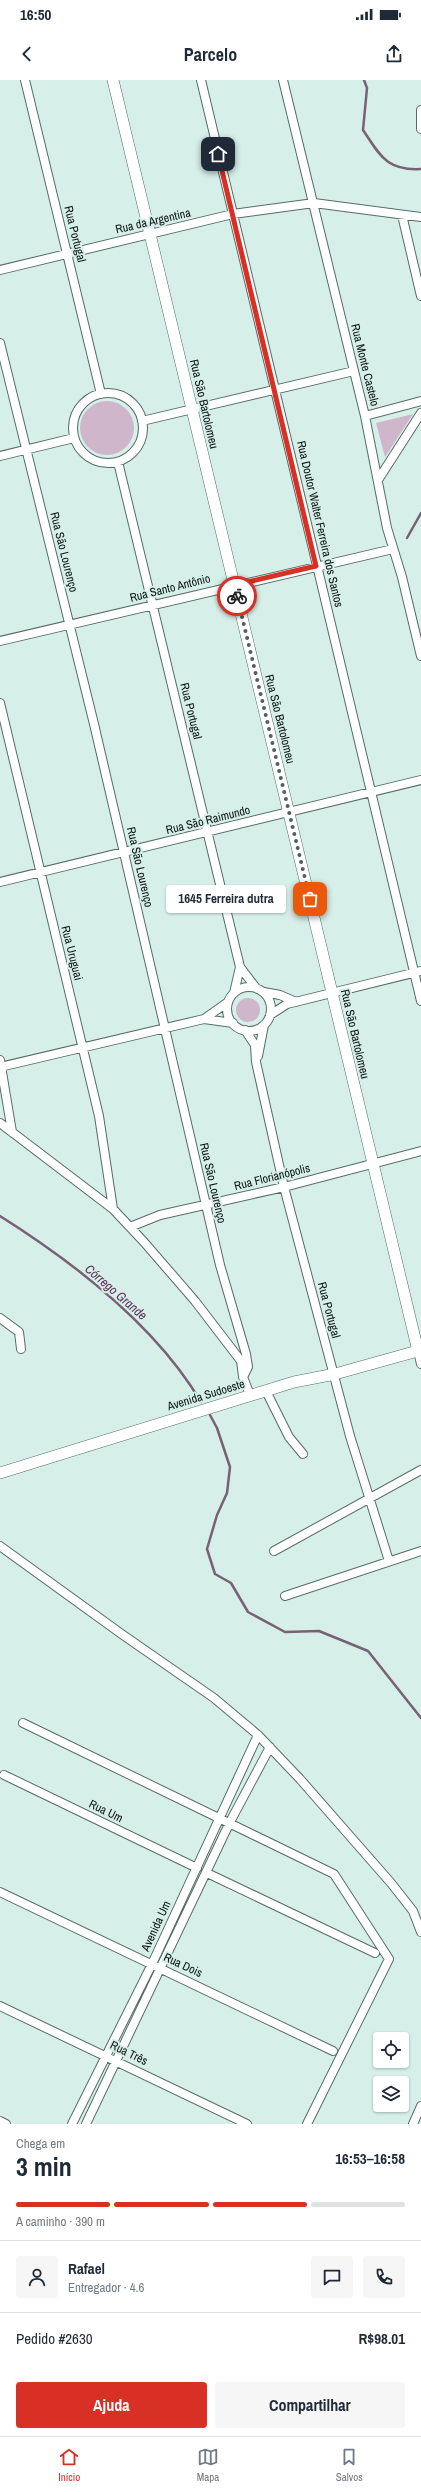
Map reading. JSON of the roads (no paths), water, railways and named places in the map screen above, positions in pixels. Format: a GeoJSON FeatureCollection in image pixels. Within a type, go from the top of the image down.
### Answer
{"type":"FeatureCollection","features":[{"type":"Feature","properties":{"kind":"street","name":"Rua Portugal"},"geometry":{"type":"LineString","coordinates":[[25,80],[101,394]]}},
{"type":"Feature","properties":{"kind":"street","name":"Rua São Bartolomeu"},"geometry":{"type":"LineString","coordinates":[[113,80],[290,812],[372,1163],[419,1350],[421,1364]]}},
{"type":"Feature","properties":{"kind":"street","name":"Rua Doutor Walter Ferreira dos Santos"},"geometry":{"type":"LineString","coordinates":[[201,80],[276,388],[316,566],[418,972],[421,1001]]}},
{"type":"Feature","properties":{"kind":"street","name":"Rua Monte Castelo"},"geometry":{"type":"LineString","coordinates":[[283,80],[365,416],[393,549],[402,577],[421,656]]}},
{"type":"Feature","properties":{"kind":"street"},"geometry":{"type":"LineString","coordinates":[[421,110],[421,129]]}},
{"type":"Feature","properties":{"kind":"street","name":"Rua da Argentina"},"geometry":{"type":"LineString","coordinates":[[0,270],[233,214],[314,203],[421,217]]}},
{"type":"Feature","properties":{"kind":"street"},"geometry":{"type":"LineString","coordinates":[[402,215],[421,296]]}},
{"type":"Feature","properties":{"kind":"street","name":"Rua São Lourenço"},"geometry":{"type":"LineString","coordinates":[[0,343],[124,853],[220,1265],[246,1354],[248,1366],[243,1377]]}},
{"type":"Feature","properties":{"kind":"street"},"geometry":{"type":"LineString","coordinates":[[142,422],[192,408],[354,371]]}},
{"type":"Feature","properties":{"kind":"street"},"geometry":{"type":"LineString","coordinates":[[101,394],[119,395],[127,399],[139,413],[142,422],[142,432],[135,450],[118,462],[107,463],[92,459],[79,448],[74,438],[73,429],[78,410],[92,397],[101,394]]}},
{"type":"Feature","properties":{"kind":"street"},"geometry":{"type":"LineString","coordinates":[[365,416],[421,402]]}},
{"type":"Feature","properties":{"kind":"street"},"geometry":{"type":"LineString","coordinates":[[378,480],[421,413]]}},
{"type":"Feature","properties":{"kind":"street"},"geometry":{"type":"LineString","coordinates":[[0,456],[74,438]]}},
{"type":"Feature","properties":{"kind":"street","name":"Rua Portugal"},"geometry":{"type":"LineString","coordinates":[[118,462],[240,967]]}},
{"type":"Feature","properties":{"kind":"street","name":"Rua Santo Antônio"},"geometry":{"type":"LineString","coordinates":[[0,641],[393,549]]}},
{"type":"Feature","properties":{"kind":"street","name":"Rua Uruguai"},"geometry":{"type":"LineString","coordinates":[[0,703],[99,1116],[113,1209]]}},
{"type":"Feature","properties":{"kind":"street","name":"Rua São Raimundo"},"geometry":{"type":"LineString","coordinates":[[0,882],[421,780]]}},
{"type":"Feature","properties":{"kind":"street"},"geometry":{"type":"LineString","coordinates":[[240,967],[256,988]]}},
{"type":"Feature","properties":{"kind":"street"},"geometry":{"type":"LineString","coordinates":[[204,1019],[228,1002],[234,993],[240,967]]}},
{"type":"Feature","properties":{"kind":"street"},"geometry":{"type":"LineString","coordinates":[[256,1062],[264,1025],[270,1015],[281,1006],[332,992],[418,972]]}},
{"type":"Feature","properties":{"kind":"street"},"geometry":{"type":"LineString","coordinates":[[234,993],[244,987],[256,988],[264,992],[280,995],[296,1002]]}},
{"type":"Feature","properties":{"kind":"street"},"geometry":{"type":"LineString","coordinates":[[264,992],[271,1005],[270,1015]]}},
{"type":"Feature","properties":{"kind":"street"},"geometry":{"type":"LineString","coordinates":[[228,1002],[228,1013],[233,1023]]}},
{"type":"Feature","properties":{"kind":"street"},"geometry":{"type":"LineString","coordinates":[[12,1132],[0,1064],[82,1048],[204,1019],[233,1023],[245,1030],[255,1030],[264,1025]]}},
{"type":"Feature","properties":{"kind":"street","name":"Rua Portugal"},"geometry":{"type":"LineString","coordinates":[[245,1030],[255,1045],[256,1062],[284,1187],[368,1500],[389,1561]]}},
{"type":"Feature","properties":{"kind":"street"},"geometry":{"type":"LineString","coordinates":[[0,1123],[113,1209],[130,1227],[215,1326],[241,1361],[243,1377],[250,1395]]}},
{"type":"Feature","properties":{"kind":"street","name":"Rua Florianópolis"},"geometry":{"type":"LineString","coordinates":[[130,1227],[160,1215],[284,1187],[421,1151]]}},
{"type":"Feature","properties":{"kind":"street"},"geometry":{"type":"LineString","coordinates":[[0,1318],[19,1332],[21,1349]]}},
{"type":"Feature","properties":{"kind":"street","name":"Avenida Sudoeste"},"geometry":{"type":"LineString","coordinates":[[0,1473],[294,1382],[335,1374],[419,1350]]}},
{"type":"Feature","properties":{"kind":"street"},"geometry":{"type":"LineString","coordinates":[[266,1391],[286,1432],[303,1454]]}},
{"type":"Feature","properties":{"kind":"street"},"geometry":{"type":"LineString","coordinates":[[274,1551],[421,1470]]}},
{"type":"Feature","properties":{"kind":"street"},"geometry":{"type":"LineString","coordinates":[[0,1546],[123,1635],[214,1698],[258,1735],[270,1746],[391,1883],[413,1911],[420,1929]]}},
{"type":"Feature","properties":{"kind":"street"},"geometry":{"type":"LineString","coordinates":[[285,1596],[421,1551]]}},
{"type":"Feature","properties":{"kind":"street"},"geometry":{"type":"LineString","coordinates":[[24,1723],[220,1817],[334,1874],[389,1959],[307,2124]]}},
{"type":"Feature","properties":{"kind":"street","name":"Avenida Um"},"geometry":{"type":"LineString","coordinates":[[72,2124],[152,1964],[258,1735]]}},
{"type":"Feature","properties":{"kind":"street","name":"Avenida Um"},"geometry":{"type":"LineString","coordinates":[[86,2124],[230,1822],[270,1746]]}},
{"type":"Feature","properties":{"kind":"street","name":"Rua Um"},"geometry":{"type":"LineString","coordinates":[[4,1775],[197,1868]]}},
{"type":"Feature","properties":{"kind":"street"},"geometry":{"type":"LineString","coordinates":[[207,1873],[375,1953]]}},
{"type":"Feature","properties":{"kind":"street","name":"Rua Dois"},"geometry":{"type":"LineString","coordinates":[[0,1892],[333,2051]]}},
{"type":"Feature","properties":{"kind":"street","name":"Rua Três"},"geometry":{"type":"LineString","coordinates":[[0,2006],[116,2060],[247,2124]]}},
{"type":"Feature","properties":{"kind":"street"},"geometry":{"type":"LineString","coordinates":[[413,2124],[421,2106]]}},
{"type":"Feature","properties":{"kind":"street"},"geometry":{"type":"LineString","coordinates":[[0,2121],[6,2124]]}},
{"type":"Feature","properties":{"kind":"waterway"},"geometry":{"type":"LineString","coordinates":[[364,80],[367,88],[363,130],[385,160],[400,167],[421,169]]}},
{"type":"Feature","properties":{"kind":"waterway"},"geometry":{"type":"LineString","coordinates":[[407,538],[421,513]]}},
{"type":"Feature","properties":{"kind":"waterway","name":"Córrego Grande"},"geometry":{"type":"LineString","coordinates":[[0,1216],[28,1234],[84,1275],[137,1322],[161,1347],[201,1402]]}},
{"type":"Feature","properties":{"kind":"waterway","name":"Córrego Grande"},"geometry":{"type":"LineString","coordinates":[[210,1415],[217,1428],[230,1467],[227,1493],[217,1515],[207,1549],[215,1574],[231,1583],[248,1612],[285,1632],[319,1631],[368,1651],[421,1718]]}},
{"type":"Feature","properties":{"kind":"place","name":"1645 Ferreira dutra"},"geometry":{"type":"Point","coordinates":[310,899]}}]}
